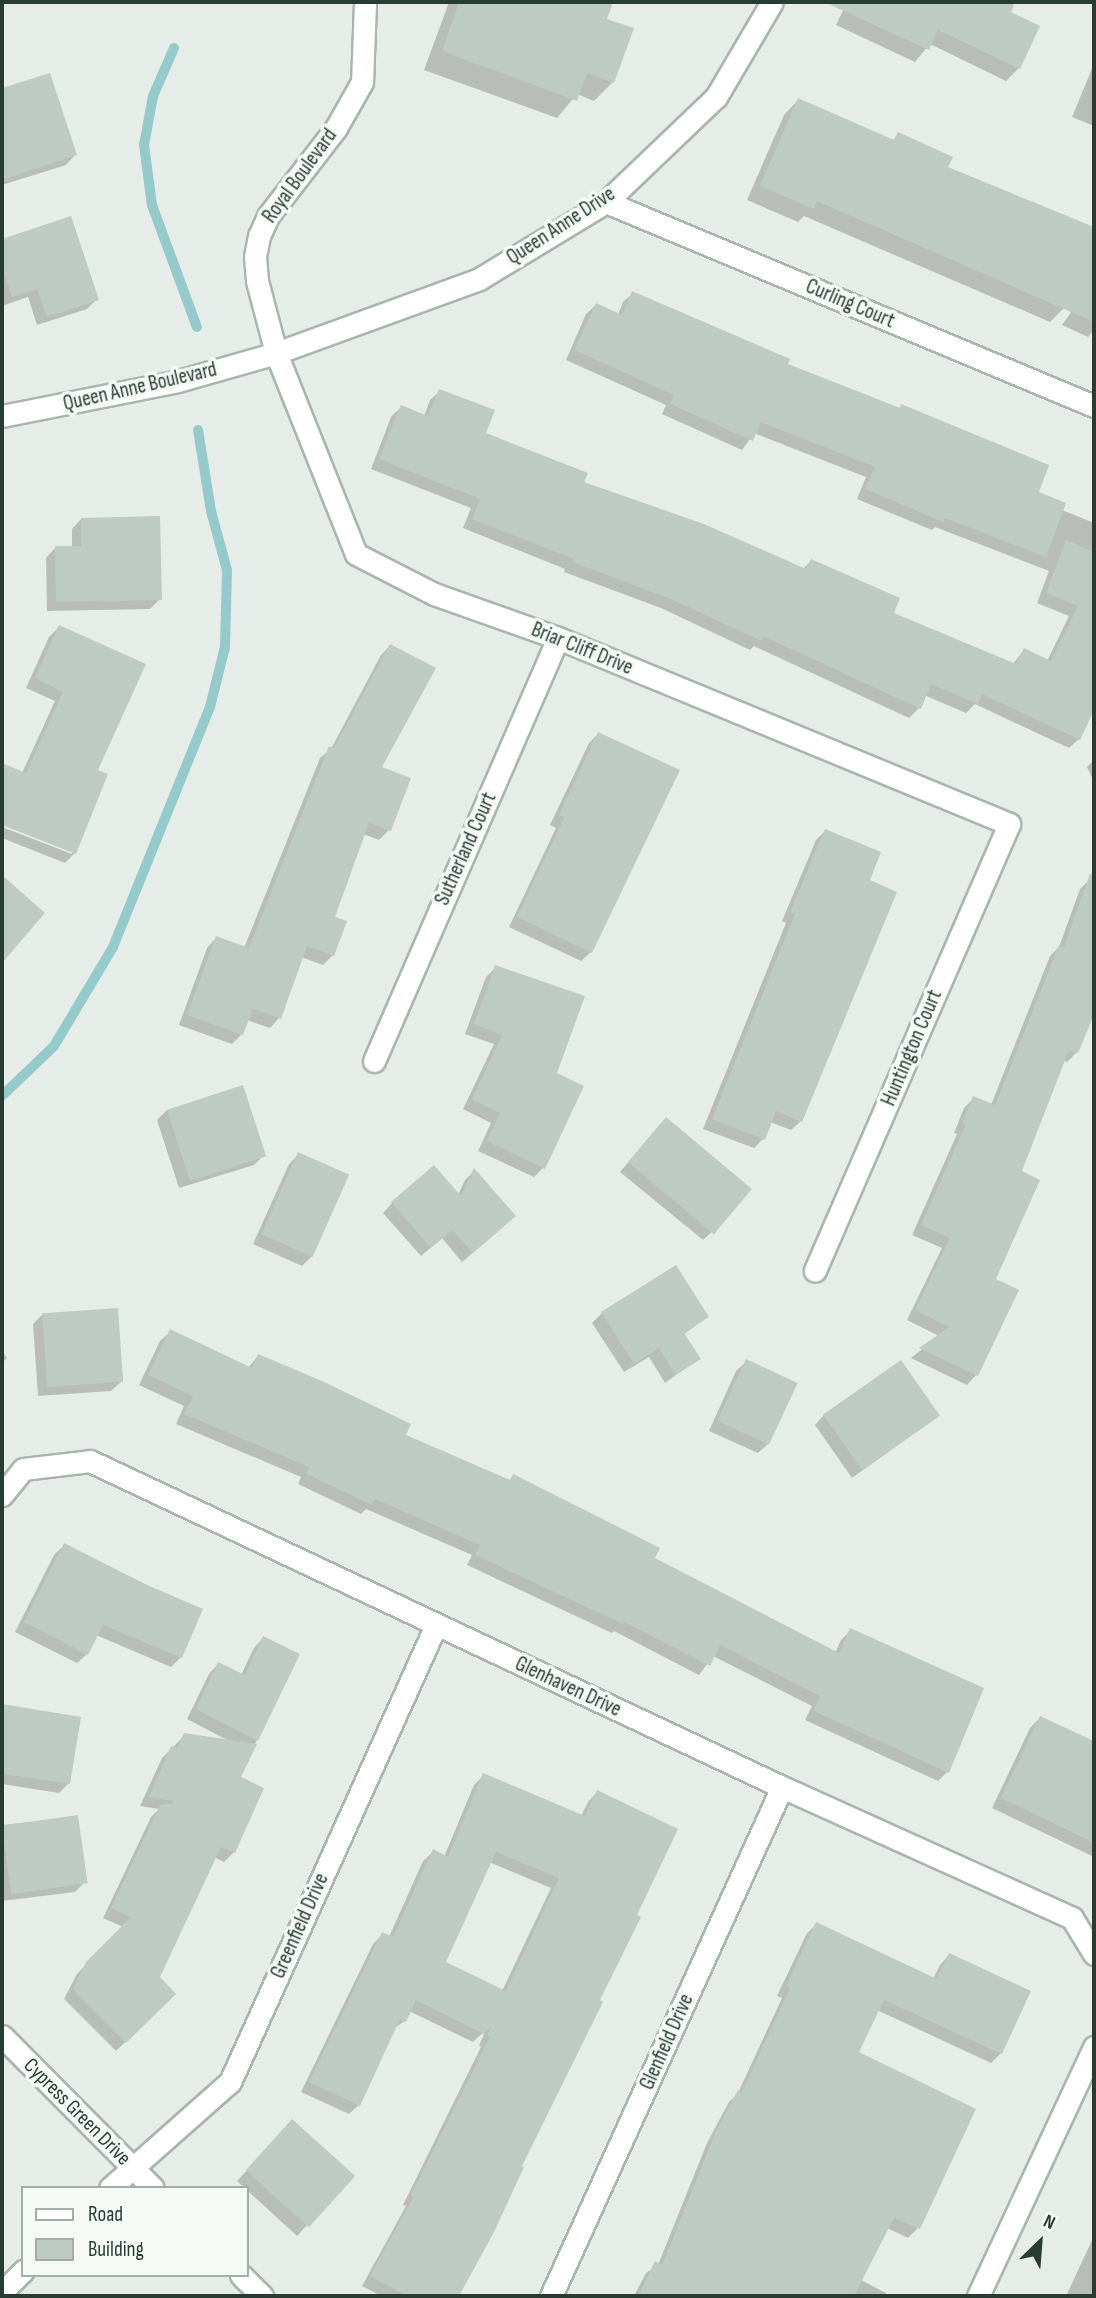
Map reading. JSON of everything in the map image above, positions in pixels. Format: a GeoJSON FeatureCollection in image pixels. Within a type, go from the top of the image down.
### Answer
{"type":"FeatureCollection","features":[{"type":"Feature","properties":{"kind":"street","name":"Royal Boulevard"},"geometry":{"type":"LineString","coordinates":[[276,353],[257,281],[255,257],[258,236],[268,216],[336,128],[362,82],[365,2]]}},
{"type":"Feature","properties":{"kind":"street","name":"Queen Anne Drive"},"geometry":{"type":"LineString","coordinates":[[276,353],[479,279],[606,202],[716,97],[772,2]]}},
{"type":"Feature","properties":{"kind":"street","name":"Curling Court"},"geometry":{"type":"LineString","coordinates":[[606,202],[1094,406]]}},
{"type":"Feature","properties":{"kind":"street","name":"Queen Anne Boulevard"},"geometry":{"type":"LineString","coordinates":[[2,416],[77,404],[178,381],[276,353]]}},
{"type":"Feature","properties":{"kind":"street","name":"Briar Cliff Drive"},"geometry":{"type":"LineString","coordinates":[[276,353],[356,554],[434,594],[558,638],[1009,824]]}},
{"type":"Feature","properties":{"kind":"street","name":"Sutherland Court"},"geometry":{"type":"LineString","coordinates":[[374,1061],[558,638]]}},
{"type":"Feature","properties":{"kind":"street","name":"Huntington Court"},"geometry":{"type":"LineString","coordinates":[[815,1271],[1009,824]]}},
{"type":"Feature","properties":{"kind":"street","name":"Glenhaven Drive"},"geometry":{"type":"LineString","coordinates":[[2,1495],[23,1469],[90,1461],[782,1787],[1072,1918],[1094,1954]]}},
{"type":"Feature","properties":{"kind":"street","name":"Greenfield Drive"},"geometry":{"type":"LineString","coordinates":[[112,2186],[230,2081],[436,1625]]}},
{"type":"Feature","properties":{"kind":"street","name":"Glenfield Drive"},"geometry":{"type":"LineString","coordinates":[[551,2296],[782,1787]]}},
{"type":"Feature","properties":{"kind":"street","name":"Cypress Green Drive"},"geometry":{"type":"LineString","coordinates":[[2,2036],[151,2186]]}},
{"type":"Feature","properties":{"kind":"street"},"geometry":{"type":"LineString","coordinates":[[978,2296],[1094,2047]]}},
{"type":"Feature","properties":{"kind":"street"},"geometry":{"type":"LineString","coordinates":[[2,2291],[21,2273]]}},
{"type":"Feature","properties":{"kind":"street"},"geometry":{"type":"LineString","coordinates":[[243,2277],[262,2296]]}},
{"type":"Feature","properties":{"kind":"building"},"geometry":{"type":"Polygon","coordinates":[[[459,2],[613,2],[607,19],[634,28],[614,83],[587,73],[577,101],[442,51],[459,2]]]}},
{"type":"Feature","properties":{"kind":"building"},"geometry":{"type":"Polygon","coordinates":[[[824,2],[1015,2],[1011,12],[1040,26],[1020,69],[938,30],[929,50],[824,2]]]}},
{"type":"Feature","properties":{"kind":"building"},"geometry":{"type":"Polygon","coordinates":[[[50,73],[77,155],[2,180],[2,88],[50,73]]]}},
{"type":"Feature","properties":{"kind":"building"},"geometry":{"type":"Polygon","coordinates":[[[798,98],[894,140],[898,132],[953,157],[948,167],[1094,227],[1094,322],[817,201],[814,209],[760,186],[798,98]]]}},
{"type":"Feature","properties":{"kind":"building"},"geometry":{"type":"Polygon","coordinates":[[[71,216],[99,300],[47,317],[37,289],[12,297],[2,267],[2,239],[71,216]]]}},
{"type":"Feature","properties":{"kind":"building"},"geometry":{"type":"Polygon","coordinates":[[[632,291],[790,359],[788,364],[900,408],[901,404],[1049,465],[1039,492],[1066,503],[1046,557],[945,518],[943,522],[865,489],[875,467],[761,422],[753,441],[670,404],[674,395],[574,350],[596,303],[622,315],[632,291]]]}},
{"type":"Feature","properties":{"kind":"building"},"geometry":{"type":"Polygon","coordinates":[[[439,389],[495,410],[486,433],[588,473],[584,482],[704,524],[806,569],[811,559],[900,598],[894,613],[1016,664],[1024,648],[1051,661],[1078,606],[1046,593],[1066,540],[1094,552],[1094,710],[1080,740],[982,694],[978,704],[931,684],[921,709],[763,636],[761,641],[671,599],[573,562],[574,559],[472,519],[480,499],[379,459],[401,405],[428,416],[439,389]]]}},
{"type":"Feature","properties":{"kind":"building"},"geometry":{"type":"Polygon","coordinates":[[[160,516],[162,600],[56,602],[55,546],[81,546],[81,518],[160,516]]]}},
{"type":"Feature","properties":{"kind":"building"},"geometry":{"type":"Polygon","coordinates":[[[59,625],[146,664],[98,770],[108,774],[76,854],[2,825],[2,763],[26,773],[63,692],[35,678],[59,625]]]}},
{"type":"Feature","properties":{"kind":"building"},"geometry":{"type":"Polygon","coordinates":[[[390,644],[436,668],[382,767],[411,778],[391,831],[369,823],[335,917],[347,921],[334,956],[307,946],[281,1019],[253,1009],[243,1035],[187,1015],[216,936],[249,948],[329,746],[334,748],[390,644]]]}},
{"type":"Feature","properties":{"kind":"building"},"geometry":{"type":"Polygon","coordinates":[[[598,732],[680,770],[592,953],[517,917],[564,818],[559,815],[598,732]]]}},
{"type":"Feature","properties":{"kind":"building"},"geometry":{"type":"Polygon","coordinates":[[[825,829],[881,852],[870,880],[897,892],[802,1122],[776,1111],[765,1140],[712,1119],[795,914],[790,912],[825,829]]]}},
{"type":"Feature","properties":{"kind":"building"},"geometry":{"type":"Polygon","coordinates":[[[1090,874],[1094,874],[1094,1015],[1078,1053],[1069,1050],[1022,1171],[1040,1180],[996,1279],[1019,1290],[978,1376],[919,1348],[949,1327],[915,1310],[950,1238],[921,1225],[966,1124],[962,1123],[973,1096],[995,1105],[1059,945],[1064,947],[1090,874]]]}},
{"type":"Feature","properties":{"kind":"building"},"geometry":{"type":"Polygon","coordinates":[[[2,875],[45,913],[2,963],[2,875]]]}},
{"type":"Feature","properties":{"kind":"building"},"geometry":{"type":"Polygon","coordinates":[[[495,965],[585,996],[557,1073],[584,1086],[545,1169],[487,1141],[500,1113],[472,1099],[502,1035],[474,1024],[495,965]]]}},
{"type":"Feature","properties":{"kind":"building"},"geometry":{"type":"Polygon","coordinates":[[[243,1085],[266,1156],[190,1181],[167,1110],[243,1085]]]}},
{"type":"Feature","properties":{"kind":"building"},"geometry":{"type":"Polygon","coordinates":[[[666,1117],[752,1189],[714,1234],[628,1162],[666,1117]]]}},
{"type":"Feature","properties":{"kind":"building"},"geometry":{"type":"Polygon","coordinates":[[[298,1152],[349,1175],[313,1257],[261,1234],[298,1152]]]}},
{"type":"Feature","properties":{"kind":"building"},"geometry":{"type":"Polygon","coordinates":[[[434,1165],[461,1196],[474,1168],[516,1216],[473,1253],[452,1230],[431,1248],[391,1202],[434,1165]]]}},
{"type":"Feature","properties":{"kind":"building"},"geometry":{"type":"Polygon","coordinates":[[[676,1265],[709,1317],[684,1333],[701,1359],[675,1375],[659,1348],[634,1364],[601,1312],[676,1265]]]}},
{"type":"Feature","properties":{"kind":"building"},"geometry":{"type":"Polygon","coordinates":[[[118,1308],[123,1382],[47,1387],[42,1313],[118,1308]]]}},
{"type":"Feature","properties":{"kind":"building"},"geometry":{"type":"Polygon","coordinates":[[[170,1329],[252,1368],[258,1354],[411,1424],[406,1435],[510,1480],[513,1474],[660,1548],[655,1558],[839,1653],[850,1628],[984,1688],[949,1773],[814,1711],[820,1696],[720,1645],[710,1666],[624,1622],[623,1624],[475,1555],[480,1545],[375,1499],[372,1505],[306,1474],[309,1467],[184,1414],[193,1396],[148,1375],[170,1329]]]}},
{"type":"Feature","properties":{"kind":"building"},"geometry":{"type":"Polygon","coordinates":[[[746,1359],[798,1383],[769,1445],[717,1421],[746,1359]]]}},
{"type":"Feature","properties":{"kind":"building"},"geometry":{"type":"Polygon","coordinates":[[[901,1360],[940,1416],[862,1470],[823,1414],[901,1360]]]}},
{"type":"Feature","properties":{"kind":"building"},"geometry":{"type":"Polygon","coordinates":[[[64,1543],[145,1584],[203,1609],[182,1658],[103,1625],[88,1655],[24,1622],[64,1543]]]}},
{"type":"Feature","properties":{"kind":"building"},"geometry":{"type":"Polygon","coordinates":[[[263,1636],[300,1654],[258,1741],[196,1709],[218,1662],[245,1675],[263,1636]]]}},
{"type":"Feature","properties":{"kind":"building"},"geometry":{"type":"Polygon","coordinates":[[[2,1704],[81,1717],[70,1784],[2,1774],[2,1704]]]}},
{"type":"Feature","properties":{"kind":"building"},"geometry":{"type":"Polygon","coordinates":[[[1040,1716],[1094,1741],[1094,1843],[1001,1798],[1040,1716]]]}},
{"type":"Feature","properties":{"kind":"building"},"geometry":{"type":"Polygon","coordinates":[[[184,1733],[257,1744],[241,1777],[264,1788],[235,1853],[221,1847],[160,1977],[176,1994],[126,2043],[73,1989],[86,1962],[131,1917],[111,1908],[160,1805],[174,1803],[149,1797],[171,1746],[177,1748],[184,1733]]]}},
{"type":"Feature","properties":{"kind":"building"},"geometry":{"type":"Polygon","coordinates":[[[483,1773],[585,1816],[597,1790],[678,1829],[637,1915],[641,1917],[600,2000],[603,2002],[522,2166],[524,2167],[494,2232],[459,2296],[407,2296],[370,2276],[414,2196],[411,2195],[490,2037],[487,2035],[492,2025],[484,2034],[416,2000],[406,2022],[400,2019],[360,2106],[309,2082],[382,1932],[393,1937],[433,1849],[448,1857],[483,1773]],[[496,1852],[446,1962],[506,1991],[559,1878],[496,1852]]]}},
{"type":"Feature","properties":{"kind":"building"},"geometry":{"type":"Polygon","coordinates":[[[78,1815],[88,1883],[11,1894],[2,1826],[78,1815]]]}},
{"type":"Feature","properties":{"kind":"building"},"geometry":{"type":"Polygon","coordinates":[[[816,1922],[937,1979],[949,1953],[1031,1991],[1002,2054],[884,2000],[859,2052],[976,2109],[920,2229],[894,2218],[854,2296],[638,2296],[655,2261],[662,2265],[716,2131],[738,2090],[742,2092],[790,1988],[786,1986],[816,1922]]]}},
{"type":"Feature","properties":{"kind":"building"},"geometry":{"type":"Polygon","coordinates":[[[292,2119],[355,2176],[309,2227],[246,2170],[292,2119]]]}},
{"type":"Feature","properties":{"kind":"waterway"},"geometry":{"type":"LineString","coordinates":[[174,48],[153,96],[144,145],[152,205],[197,327]]}},
{"type":"Feature","properties":{"kind":"waterway"},"geometry":{"type":"LineString","coordinates":[[2,1096],[54,1046],[113,947],[210,707],[225,647],[227,570],[211,511],[198,430]]}}]}
